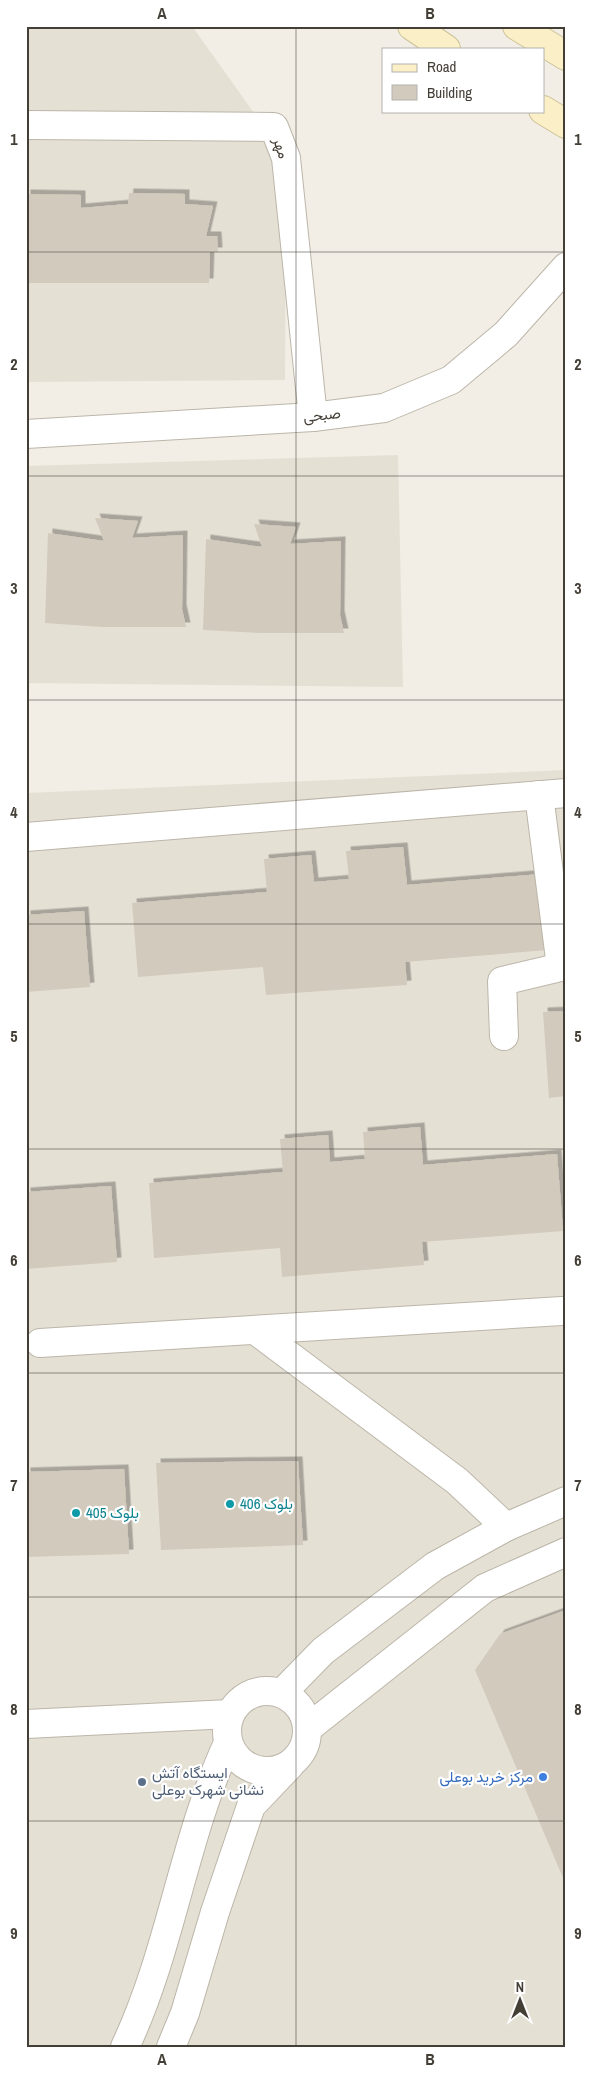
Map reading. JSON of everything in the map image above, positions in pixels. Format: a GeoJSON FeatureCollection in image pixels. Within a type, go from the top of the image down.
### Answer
{"type":"FeatureCollection","features":[{"type":"Feature","properties":{"kind":"main road"},"geometry":{"type":"LineString","coordinates":[[412,26],[445,48]]}},
{"type":"Feature","properties":{"kind":"main road"},"geometry":{"type":"LineString","coordinates":[[517,26],[566,56]]}},
{"type":"Feature","properties":{"kind":"main road"},"geometry":{"type":"LineString","coordinates":[[544,111],[566,124]]}},
{"type":"Feature","properties":{"kind":"street","name":"مهر"},"geometry":{"type":"LineString","coordinates":[[26,125],[274,127],[286,158],[313,417]]}},
{"type":"Feature","properties":{"kind":"street","name":"صبحی"},"geometry":{"type":"LineString","coordinates":[[26,434],[313,417],[384,408],[451,380],[506,334],[566,267]]}},
{"type":"Feature","properties":{"kind":"street"},"geometry":{"type":"LineString","coordinates":[[26,837],[566,793]]}},
{"type":"Feature","properties":{"kind":"street"},"geometry":{"type":"LineString","coordinates":[[504,1036],[502,981],[562,967],[539,795]]}},
{"type":"Feature","properties":{"kind":"street"},"geometry":{"type":"LineString","coordinates":[[40,1343],[562,1311]]}},
{"type":"Feature","properties":{"kind":"street"},"geometry":{"type":"LineString","coordinates":[[254,1330],[457,1481],[506,1526]]}},
{"type":"Feature","properties":{"kind":"street"},"geometry":{"type":"LineString","coordinates":[[282,1693],[323,1651],[435,1566],[506,1526],[566,1501]]}},
{"type":"Feature","properties":{"kind":"street"},"geometry":{"type":"LineString","coordinates":[[308,1728],[485,1588],[566,1552]]}},
{"type":"Feature","properties":{"kind":"street"},"geometry":{"type":"LineString","coordinates":[[171,2047],[184,2013],[215,1912],[251,1806],[290,1765],[304,1749],[308,1739],[306,1717],[292,1698],[282,1693],[264,1691],[246,1696],[237,1704],[230,1714],[227,1723],[228,1743],[234,1754],[242,1763],[253,1769],[266,1772],[290,1765]]}},
{"type":"Feature","properties":{"kind":"street"},"geometry":{"type":"LineString","coordinates":[[26,1724],[230,1714]]}},
{"type":"Feature","properties":{"kind":"street"},"geometry":{"type":"LineString","coordinates":[[124,2047],[136,2023],[171,1919],[211,1779],[228,1743]]}},
{"type":"Feature","properties":{"kind":"shaded area"},"geometry":{"type":"Polygon","coordinates":[[[26,26],[192,26],[286,158],[285,380],[26,382],[26,26]]]}},
{"type":"Feature","properties":{"kind":"shaded area"},"geometry":{"type":"Polygon","coordinates":[[[398,455],[403,687],[26,683],[26,466],[398,455]]]}},
{"type":"Feature","properties":{"kind":"shaded area"},"geometry":{"type":"Polygon","coordinates":[[[566,770],[566,2047],[26,2047],[26,793],[566,770]]]}},
{"type":"Feature","properties":{"kind":"building"},"geometry":{"type":"Polygon","coordinates":[[[129,193],[185,194],[185,204],[213,206],[206,236],[217,236],[218,252],[210,252],[209,283],[26,283],[26,194],[81,195],[81,208],[128,204],[129,193]]]}},
{"type":"Feature","properties":{"kind":"building"},"geometry":{"type":"Polygon","coordinates":[[[95,518],[138,521],[132,538],[183,535],[182,609],[186,627],[102,627],[45,623],[48,533],[104,541],[95,518]]]}},
{"type":"Feature","properties":{"kind":"building"},"geometry":{"type":"Polygon","coordinates":[[[254,524],[296,527],[290,544],[341,541],[340,615],[344,633],[260,633],[203,630],[206,539],[262,547],[254,524]]]}},
{"type":"Feature","properties":{"kind":"building"},"geometry":{"type":"Polygon","coordinates":[[[403,847],[407,885],[541,874],[547,950],[405,962],[407,985],[266,995],[263,967],[138,977],[132,903],[267,892],[264,859],[311,855],[314,882],[349,879],[346,851],[403,847]]]}},
{"type":"Feature","properties":{"kind":"building"},"geometry":{"type":"Polygon","coordinates":[[[84,911],[90,987],[26,992],[26,915],[84,911]]]}},
{"type":"Feature","properties":{"kind":"building"},"geometry":{"type":"Polygon","coordinates":[[[566,1011],[566,1096],[549,1098],[543,1012],[566,1011]]]}},
{"type":"Feature","properties":{"kind":"building"},"geometry":{"type":"Polygon","coordinates":[[[420,1127],[423,1165],[557,1154],[563,1231],[422,1242],[424,1265],[282,1277],[280,1248],[154,1258],[149,1183],[283,1172],[280,1139],[328,1135],[330,1162],[365,1159],[363,1132],[420,1127]]]}},
{"type":"Feature","properties":{"kind":"building"},"geometry":{"type":"Polygon","coordinates":[[[111,1186],[117,1262],[26,1269],[26,1192],[111,1186]]]}},
{"type":"Feature","properties":{"kind":"building","name":"بلوک 406"},"geometry":{"type":"Polygon","coordinates":[[[298,1461],[303,1545],[161,1550],[156,1463],[298,1461]]]}},
{"type":"Feature","properties":{"kind":"building","name":"بلوک 405"},"geometry":{"type":"Polygon","coordinates":[[[124,1469],[129,1554],[26,1557],[26,1472],[124,1469]]]}},
{"type":"Feature","properties":{"kind":"building","name":"مرکز خرید بوعلی"},"geometry":{"type":"Polygon","coordinates":[[[566,1610],[566,1885],[475,1670],[500,1634],[566,1610]]]}},
{"type":"Feature","properties":{"kind":"place","name":"بلوک 406"},"geometry":{"type":"Point","coordinates":[230,1504]}},
{"type":"Feature","properties":{"kind":"place","name":"بلوک 405"},"geometry":{"type":"Point","coordinates":[76,1513]}},
{"type":"Feature","properties":{"kind":"place","name":"مرکز خرید بوعلی"},"geometry":{"type":"Point","coordinates":[543,1777]}},
{"type":"Feature","properties":{"kind":"place","name":"ایستگاه آتش نشانی شهرک بوعلی"},"geometry":{"type":"Point","coordinates":[142,1782]}}]}
